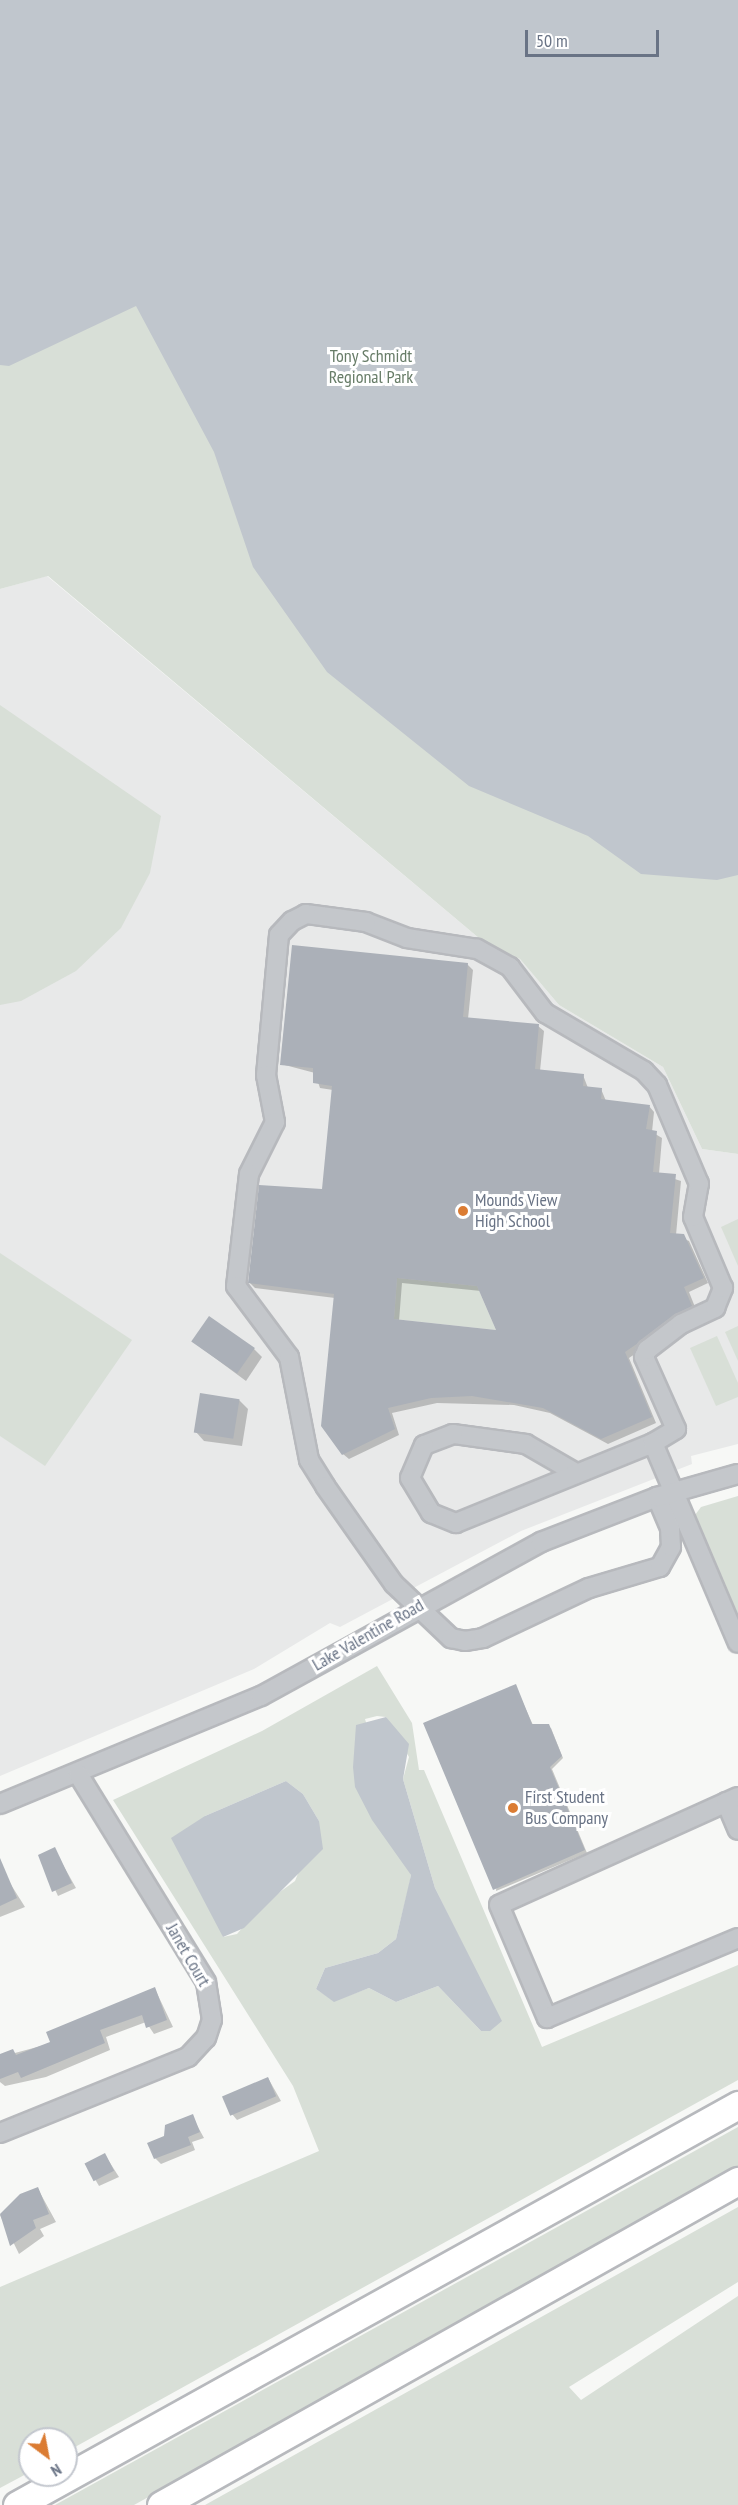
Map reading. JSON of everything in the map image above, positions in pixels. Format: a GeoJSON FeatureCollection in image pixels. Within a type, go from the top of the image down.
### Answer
{"type":"FeatureCollection","features":[{"type":"Feature","properties":{"kind":"highway"},"geometry":{"type":"LineString","coordinates":[[17,2505],[738,2105]]}},
{"type":"Feature","properties":{"kind":"highway"},"geometry":{"type":"LineString","coordinates":[[161,2505],[738,2181]]}},
{"type":"Feature","properties":{"kind":"street"},"geometry":{"type":"LineString","coordinates":[[576,1473],[526,1444],[453,1434],[424,1445],[410,1478],[431,1513],[456,1523],[653,1443],[676,1429],[644,1357],[647,1350],[681,1324],[715,1308],[723,1288],[693,1217],[699,1184],[657,1085],[644,1071],[545,1013],[510,967],[477,948],[407,938],[366,922],[306,914],[292,921],[279,935],[268,1052],[275,1122],[249,1174],[236,1286],[289,1357],[309,1460],[394,1584],[451,1638],[474,1639],[629,1573],[660,1567],[671,1547],[670,1528],[657,1497]]}},
{"type":"Feature","properties":{"kind":"street"},"geometry":{"type":"LineString","coordinates":[[653,1443],[676,1491],[738,1643]]}},
{"type":"Feature","properties":{"kind":"street","name":"Lake Valentine Road"},"geometry":{"type":"LineString","coordinates":[[0,1804],[78,1774],[261,1696],[418,1605],[541,1542],[657,1497],[738,1474]]}},
{"type":"Feature","properties":{"kind":"street","name":"Janet Court"},"geometry":{"type":"LineString","coordinates":[[0,2133],[188,2057],[206,2038],[212,2020],[206,1982],[78,1774]]}},
{"type":"Feature","properties":{"kind":"street"},"geometry":{"type":"LineString","coordinates":[[738,1830],[732,1799],[499,1905],[547,2018],[738,1938]]}},
{"type":"Feature","properties":{"kind":"shaded area","name":"Tony Schmidt Regional Park"},"geometry":{"type":"Polygon","coordinates":[[[0,0],[738,0],[738,875],[717,880],[641,874],[588,836],[469,786],[327,672],[253,567],[214,452],[136,306],[9,366],[0,365],[0,0]]]}},
{"type":"Feature","properties":{"kind":"shaded area"},"geometry":{"type":"Polygon","coordinates":[[[47,576],[486,944],[520,959],[559,1005],[663,1067],[702,1149],[738,1154],[738,1444],[691,1456],[692,1464],[521,1531],[340,1627],[330,1623],[254,1669],[0,1776],[0,589],[47,576]]]}},
{"type":"Feature","properties":{"kind":"shaded area"},"geometry":{"type":"Polygon","coordinates":[[[386,1717],[409,1744],[403,1779],[435,1888],[502,2021],[490,2031],[481,2031],[438,1986],[396,2002],[369,1988],[334,2002],[316,1989],[325,1968],[378,1953],[396,1939],[411,1875],[372,1820],[355,1787],[353,1767],[356,1725],[386,1717]]]}},
{"type":"Feature","properties":{"kind":"shaded area"},"geometry":{"type":"Polygon","coordinates":[[[286,1781],[303,1794],[319,1821],[323,1849],[244,1928],[223,1937],[171,1838],[205,1816],[286,1781]]]}},
{"type":"Feature","properties":{"kind":"green space","name":"Tony Schmidt Regional Park"},"geometry":{"type":"Polygon","coordinates":[[[0,0],[738,0],[738,1154],[702,1149],[663,1067],[559,1005],[520,959],[486,944],[48,576],[0,589],[0,0]]]}},
{"type":"Feature","properties":{"kind":"green space"},"geometry":{"type":"Polygon","coordinates":[[[0,705],[161,816],[150,873],[121,928],[76,971],[21,1001],[0,1005],[0,705]]]}},
{"type":"Feature","properties":{"kind":"green space"},"geometry":{"type":"Polygon","coordinates":[[[738,1219],[738,1266],[721,1227],[738,1219]]]}},
{"type":"Feature","properties":{"kind":"green space"},"geometry":{"type":"Polygon","coordinates":[[[0,1253],[132,1340],[45,1466],[0,1436],[0,1253]]]}},
{"type":"Feature","properties":{"kind":"green space"},"geometry":{"type":"Polygon","coordinates":[[[397,1278],[477,1286],[496,1330],[394,1319],[397,1278]]]}},
{"type":"Feature","properties":{"kind":"green space"},"geometry":{"type":"Polygon","coordinates":[[[738,1326],[738,1361],[725,1332],[738,1326]]]}},
{"type":"Feature","properties":{"kind":"green space"},"geometry":{"type":"Polygon","coordinates":[[[717,1336],[738,1383],[738,1397],[716,1406],[690,1348],[717,1336]]]}},
{"type":"Feature","properties":{"kind":"green space"},"geometry":{"type":"Polygon","coordinates":[[[738,1496],[738,1619],[695,1515],[701,1507],[738,1496]]]}},
{"type":"Feature","properties":{"kind":"green space"},"geometry":{"type":"Polygon","coordinates":[[[377,1666],[412,1723],[419,1770],[424,1770],[542,2047],[738,1965],[738,2080],[78,2445],[78,2427],[18,2427],[18,2478],[0,2488],[0,2287],[319,2151],[293,2086],[113,1800],[262,1731],[377,1666]],[[377,1716],[365,1719],[411,1875],[396,1939],[378,1953],[325,1968],[316,1989],[334,2001],[369,1988],[396,2002],[438,1986],[481,2031],[485,1989],[435,1888],[403,1779],[409,1757],[386,1717],[377,1716]],[[286,1781],[205,1816],[223,1937],[237,1934],[262,1905],[295,1881],[319,1821],[303,1794],[286,1781]]]}},
{"type":"Feature","properties":{"kind":"green space"},"geometry":{"type":"Polygon","coordinates":[[[738,2127],[738,2167],[134,2505],[55,2505],[738,2127]]]}},
{"type":"Feature","properties":{"kind":"green space"},"geometry":{"type":"Polygon","coordinates":[[[738,2207],[738,2282],[569,2387],[581,2400],[738,2296],[738,2505],[205,2505],[738,2207]]]}},
{"type":"Feature","properties":{"kind":"building","name":"Mounds View High School"},"geometry":{"type":"Polygon","coordinates":[[[292,945],[468,963],[463,1017],[539,1024],[535,1069],[584,1074],[583,1086],[602,1088],[601,1099],[650,1105],[646,1129],[657,1131],[653,1172],[676,1174],[670,1233],[684,1234],[704,1278],[684,1287],[692,1306],[625,1352],[652,1417],[601,1439],[543,1408],[472,1396],[431,1398],[388,1408],[395,1429],[342,1455],[321,1426],[334,1294],[248,1283],[259,1185],[322,1189],[332,1086],[313,1083],[313,1068],[280,1065],[292,945]],[[397,1278],[394,1319],[496,1330],[477,1286],[397,1278]]]}},
{"type":"Feature","properties":{"kind":"building"},"geometry":{"type":"Polygon","coordinates":[[[209,1316],[255,1348],[237,1374],[191,1341],[209,1316]]]}},
{"type":"Feature","properties":{"kind":"building"},"geometry":{"type":"Polygon","coordinates":[[[200,1393],[240,1399],[233,1439],[194,1433],[200,1393]]]}},
{"type":"Feature","properties":{"kind":"building","name":"First Student Bus Company"},"geometry":{"type":"Polygon","coordinates":[[[516,1684],[532,1724],[549,1724],[562,1756],[550,1767],[585,1850],[493,1890],[423,1723],[516,1684]]]}},
{"type":"Feature","properties":{"kind":"building"},"geometry":{"type":"Polygon","coordinates":[[[55,1847],[72,1883],[52,1892],[38,1855],[55,1847]]]}},
{"type":"Feature","properties":{"kind":"building"},"geometry":{"type":"Polygon","coordinates":[[[0,1858],[17,1898],[0,1906],[0,1858]]]}},
{"type":"Feature","properties":{"kind":"building"},"geometry":{"type":"Polygon","coordinates":[[[155,1987],[167,2020],[146,2028],[142,2015],[100,2030],[105,2043],[21,2078],[18,2072],[0,2079],[0,2054],[13,2049],[16,2055],[50,2042],[46,2032],[155,1987]]]}},
{"type":"Feature","properties":{"kind":"building"},"geometry":{"type":"Polygon","coordinates":[[[268,2077],[276,2096],[230,2116],[222,2097],[268,2077]]]}},
{"type":"Feature","properties":{"kind":"building"},"geometry":{"type":"Polygon","coordinates":[[[193,2114],[200,2132],[188,2137],[191,2145],[154,2159],[147,2143],[164,2136],[165,2125],[193,2114]]]}},
{"type":"Feature","properties":{"kind":"building"},"geometry":{"type":"Polygon","coordinates":[[[105,2153],[114,2171],[94,2181],[85,2163],[105,2153]]]}},
{"type":"Feature","properties":{"kind":"building"},"geometry":{"type":"Polygon","coordinates":[[[38,2187],[49,2214],[33,2220],[36,2228],[10,2246],[0,2214],[20,2194],[38,2187]]]}},
{"type":"Feature","properties":{"kind":"place","name":"Mounds View High School"},"geometry":{"type":"Point","coordinates":[463,1211]}},
{"type":"Feature","properties":{"kind":"place","name":"First Student Bus Company"},"geometry":{"type":"Point","coordinates":[513,1808]}}]}
